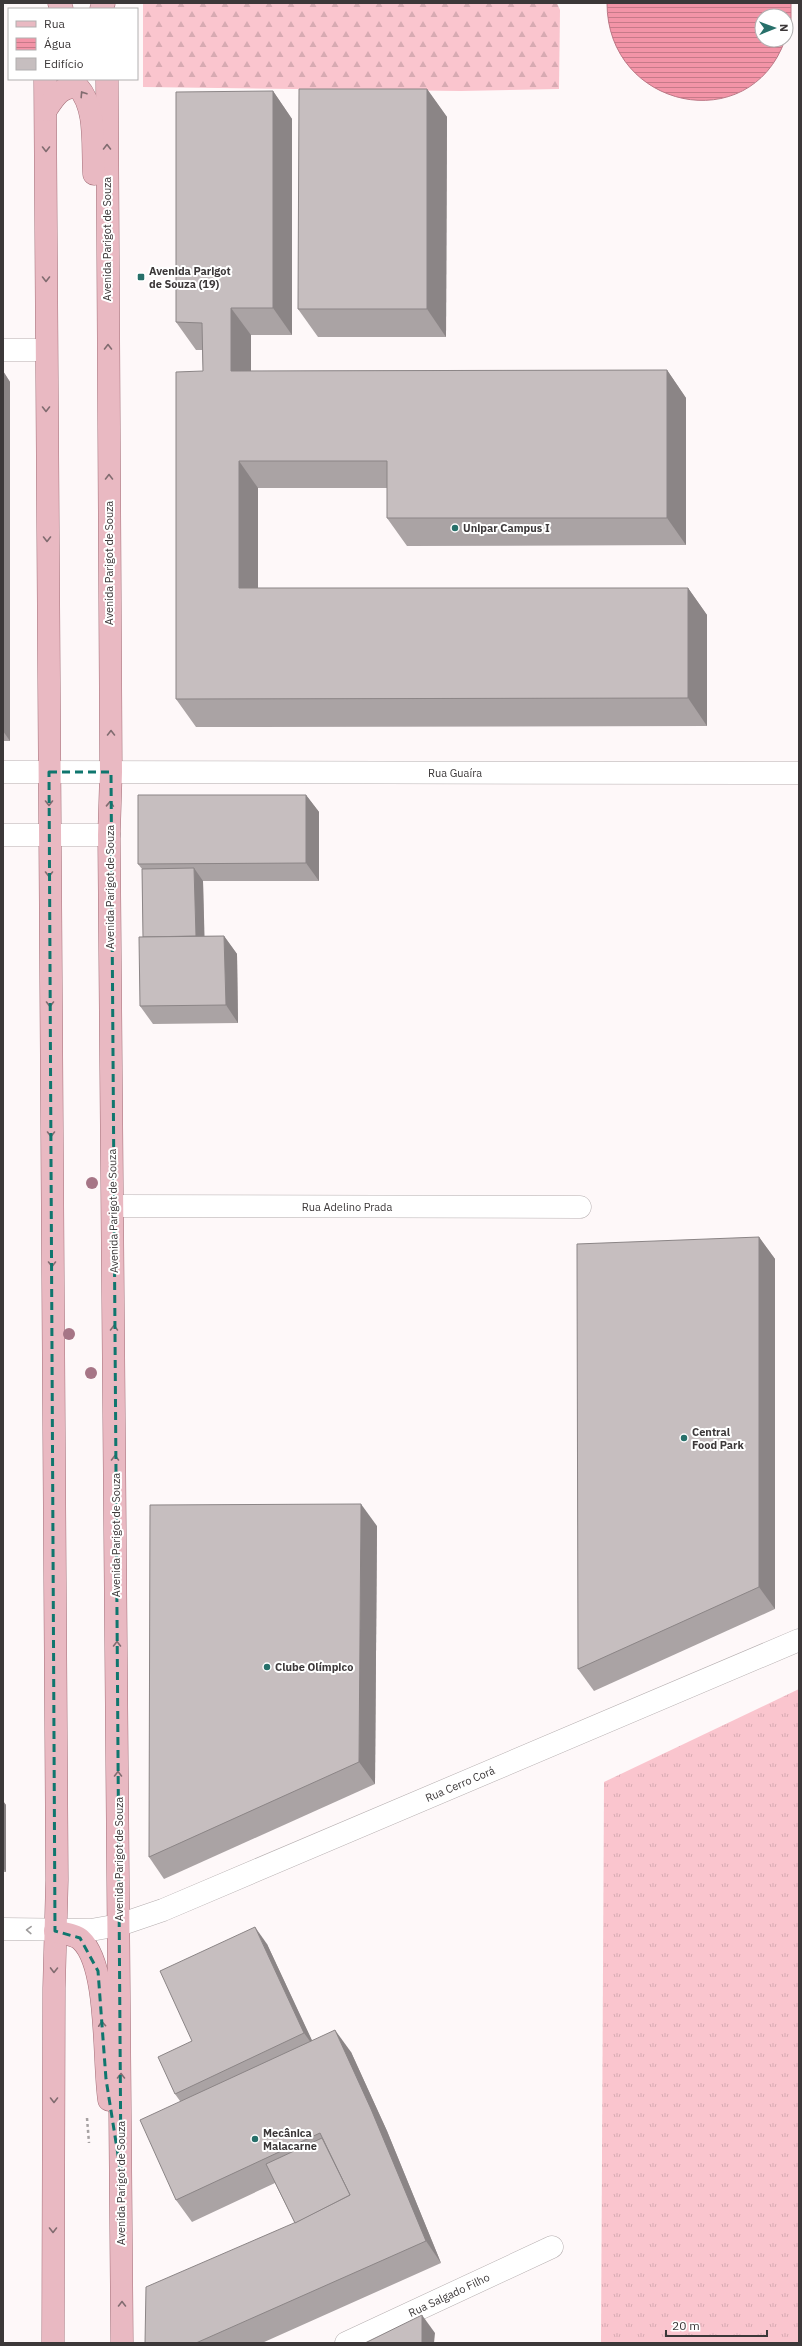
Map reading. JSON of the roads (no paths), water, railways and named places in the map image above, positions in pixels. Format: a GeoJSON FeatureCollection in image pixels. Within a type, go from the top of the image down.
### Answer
{"type":"FeatureCollection","features":[{"type":"Feature","properties":{"kind":"main road"},"geometry":{"type":"LineString","coordinates":[[45,80],[57,1880],[55,1931],[53,2343]]}},
{"type":"Feature","properties":{"kind":"main road","name":"Avenida Parigot de Souza"},"geometry":{"type":"LineString","coordinates":[[107,80],[111,772],[109,835],[122,2343]]}},
{"type":"Feature","properties":{"kind":"main road"},"geometry":{"type":"LineString","coordinates":[[46,110],[56,94],[68,86],[78,87],[86,95],[90,107],[96,211],[107,284]]}},
{"type":"Feature","properties":{"kind":"main road"},"geometry":{"type":"LineString","coordinates":[[55,1931],[80,1938],[88,1948],[98,1971],[106,2079],[121,2174]]}},
{"type":"Feature","properties":{"kind":"street"},"geometry":{"type":"LineString","coordinates":[[3,350],[46,350]]}},
{"type":"Feature","properties":{"kind":"street"},"geometry":{"type":"LineString","coordinates":[[3,772],[49,772]]}},
{"type":"Feature","properties":{"kind":"street","name":"Rua Guaíra"},"geometry":{"type":"LineString","coordinates":[[49,772],[799,773]]}},
{"type":"Feature","properties":{"kind":"street"},"geometry":{"type":"LineString","coordinates":[[3,835],[109,835]]}},
{"type":"Feature","properties":{"kind":"street","name":"Rua Adelino Prada"},"geometry":{"type":"LineString","coordinates":[[113,1206],[580,1207]]}},
{"type":"Feature","properties":{"kind":"street","name":"Rua Cerro Corá"},"geometry":{"type":"LineString","coordinates":[[3,1929],[55,1931],[91,1930],[119,1925],[163,1910],[799,1640]]}},
{"type":"Feature","properties":{"kind":"street","name":"Rua Salgado Filho"},"geometry":{"type":"LineString","coordinates":[[346,2343],[552,2247]]}},
{"type":"Feature","properties":{"kind":"water"},"geometry":{"type":"Polygon","coordinates":[[[607,3],[791,3],[791,8],[754,8],[754,48],[780,48],[767,71],[742,91],[713,100],[683,98],[654,87],[630,67],[613,39],[607,3]]]}},
{"type":"Feature","properties":{"kind":"place","name":"Avenida Parigot de Souza (19)"},"geometry":{"type":"Point","coordinates":[141,277]}},
{"type":"Feature","properties":{"kind":"place","name":"Unipar Campus I"},"geometry":{"type":"Point","coordinates":[455,528]}},
{"type":"Feature","properties":{"kind":"place","name":"Central Food Park"},"geometry":{"type":"Point","coordinates":[684,1438]}},
{"type":"Feature","properties":{"kind":"place","name":"Clube Olímpico"},"geometry":{"type":"Point","coordinates":[267,1667]}},
{"type":"Feature","properties":{"kind":"place","name":"Mecânica Malacarne"},"geometry":{"type":"Point","coordinates":[255,2139]}}]}
